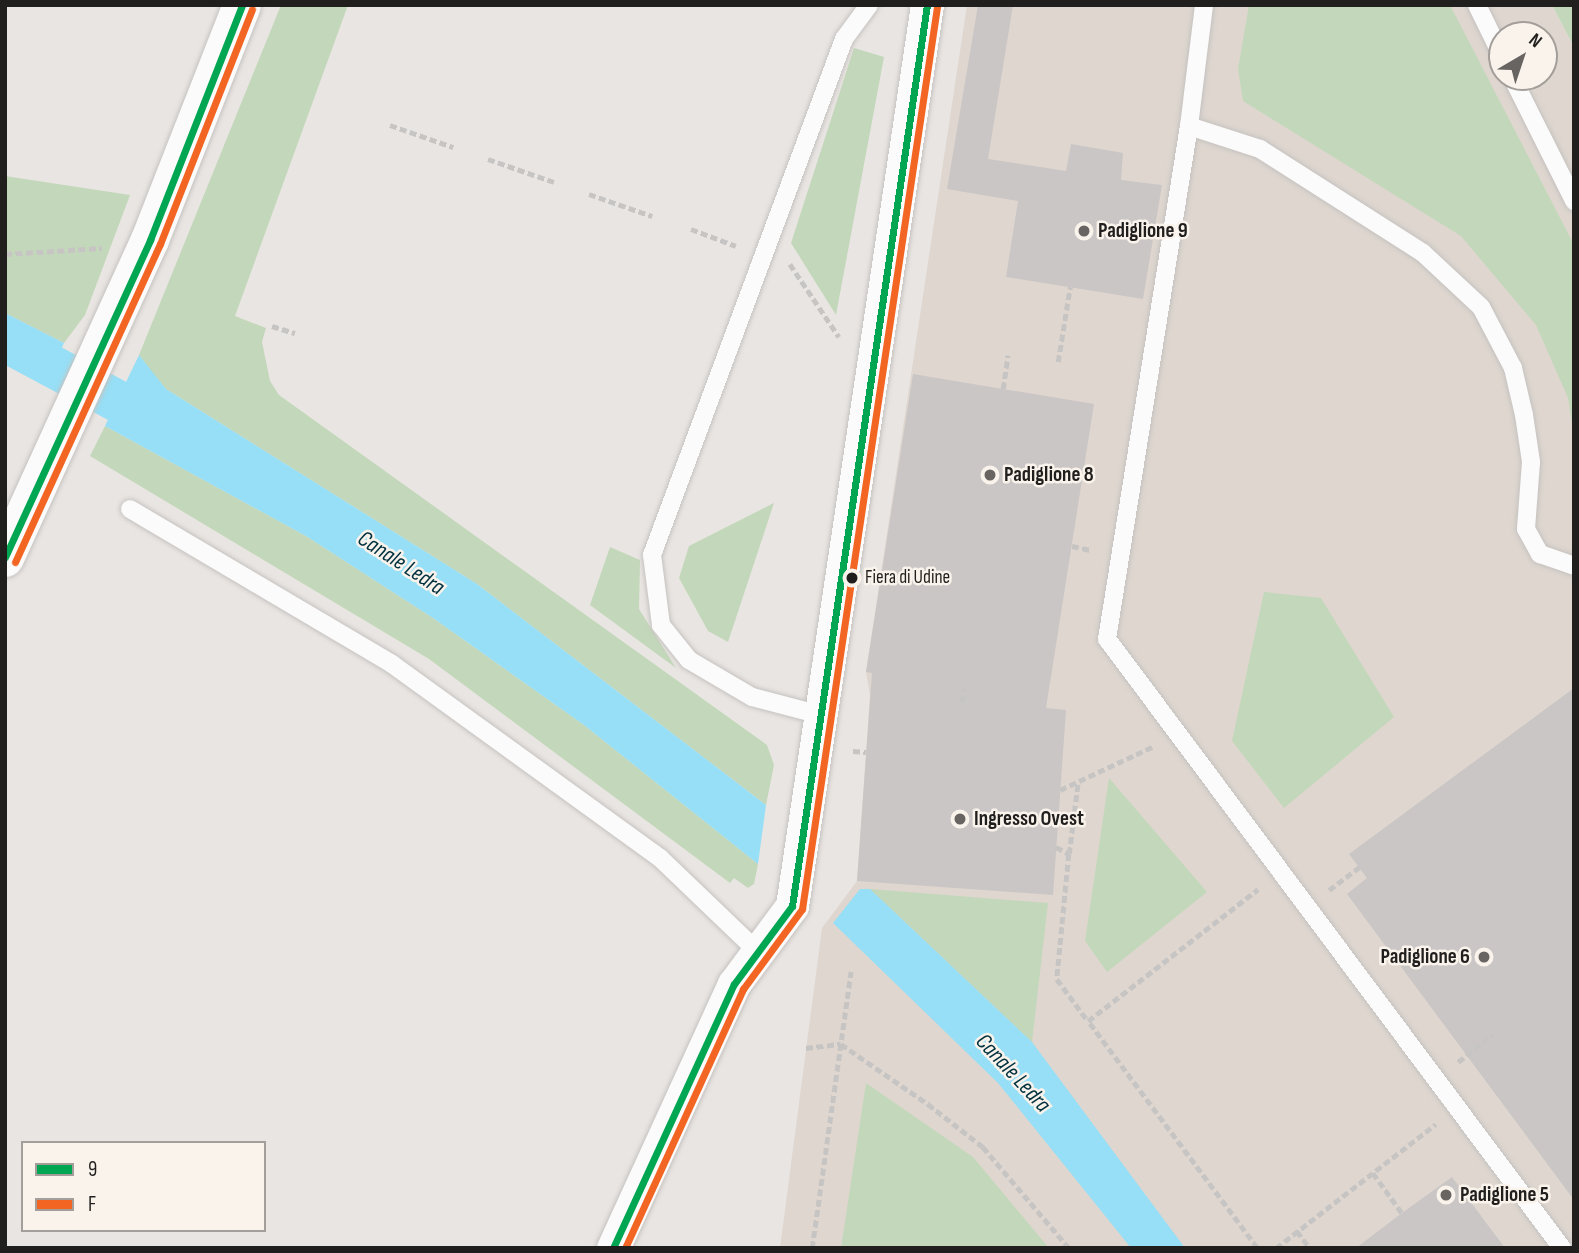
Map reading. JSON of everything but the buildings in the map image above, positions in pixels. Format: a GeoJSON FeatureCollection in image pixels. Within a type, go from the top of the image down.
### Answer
{"type":"FeatureCollection","features":[{"type":"Feature","properties":{"kind":"street"},"geometry":{"type":"LineString","coordinates":[[5,558],[150,240],[242,5]]}},
{"type":"Feature","properties":{"kind":"street"},"geometry":{"type":"LineString","coordinates":[[613,1248],[755,949],[792,906],[817,714],[867,380],[927,5]]}},
{"type":"Feature","properties":{"kind":"lane"},"geometry":{"type":"LineString","coordinates":[[817,714],[752,697],[690,660],[661,625],[652,555],[844,39],[869,5]]}},
{"type":"Feature","properties":{"kind":"lane"},"geometry":{"type":"LineString","coordinates":[[1204,5],[1189,126],[1107,639],[1562,1248]]}},
{"type":"Feature","properties":{"kind":"lane"},"geometry":{"type":"LineString","coordinates":[[1477,5],[1488,27]]}},
{"type":"Feature","properties":{"kind":"lane"},"geometry":{"type":"LineString","coordinates":[[1519,91],[1574,201]]}},
{"type":"Feature","properties":{"kind":"lane"},"geometry":{"type":"LineString","coordinates":[[1189,126],[1259,149],[1423,253],[1481,307],[1513,368],[1524,415],[1531,461],[1527,529],[1540,554],[1574,566]]}},
{"type":"Feature","properties":{"kind":"lane"},"geometry":{"type":"LineString","coordinates":[[130,509],[403,671],[660,858],[755,949]]}},
{"type":"Feature","properties":{"kind":"path"},"geometry":{"type":"LineString","coordinates":[[390,125],[453,147]]}},
{"type":"Feature","properties":{"kind":"path"},"geometry":{"type":"LineString","coordinates":[[488,159],[554,182]]}},
{"type":"Feature","properties":{"kind":"path"},"geometry":{"type":"LineString","coordinates":[[589,194],[652,216]]}},
{"type":"Feature","properties":{"kind":"path"},"geometry":{"type":"LineString","coordinates":[[691,229],[740,247]]}},
{"type":"Feature","properties":{"kind":"path"},"geometry":{"type":"LineString","coordinates":[[5,254],[55,255],[150,240]]}},
{"type":"Feature","properties":{"kind":"path"},"geometry":{"type":"LineString","coordinates":[[785,262],[794,265],[867,380]]}},
{"type":"Feature","properties":{"kind":"path"},"geometry":{"type":"LineString","coordinates":[[1058,362],[1070,288]]}},
{"type":"Feature","properties":{"kind":"path"},"geometry":{"type":"LineString","coordinates":[[272,326],[295,333]]}},
{"type":"Feature","properties":{"kind":"path"},"geometry":{"type":"LineString","coordinates":[[1003,389],[1008,355]]}},
{"type":"Feature","properties":{"kind":"path"},"geometry":{"type":"LineString","coordinates":[[962,702],[964,688]]}},
{"type":"Feature","properties":{"kind":"path"},"geometry":{"type":"LineString","coordinates":[[1060,790],[1179,734]]}},
{"type":"Feature","properties":{"kind":"path"},"geometry":{"type":"LineString","coordinates":[[1078,782],[1057,979],[1257,1248]]}},
{"type":"Feature","properties":{"kind":"path"},"geometry":{"type":"LineString","coordinates":[[1056,847],[1069,855]]}},
{"type":"Feature","properties":{"kind":"path"},"geometry":{"type":"LineString","coordinates":[[1088,1021],[1280,871]]}},
{"type":"Feature","properties":{"kind":"path"},"geometry":{"type":"LineString","coordinates":[[813,1248],[851,972]]}},
{"type":"Feature","properties":{"kind":"path"},"geometry":{"type":"LineString","coordinates":[[1436,1080],[1493,1034]]}},
{"type":"Feature","properties":{"kind":"path"},"geometry":{"type":"LineString","coordinates":[[806,1048],[841,1044],[983,1147],[1069,1248]]}},
{"type":"Feature","properties":{"kind":"path"},"geometry":{"type":"LineString","coordinates":[[1276,1248],[1457,1108]]}},
{"type":"Feature","properties":{"kind":"path"},"geometry":{"type":"LineString","coordinates":[[1373,1173],[1402,1213]]}},
{"type":"Feature","properties":{"kind":"path"},"geometry":{"type":"LineString","coordinates":[[1297,1231],[1310,1248]]}},
{"type":"Feature","properties":{"kind":"shaded area","name":"Fiera di Udine"},"geometry":{"type":"Polygon","coordinates":[[[967,5],[1552,5],[1574,47],[1574,1248],[780,1248],[822,928],[857,881],[870,695],[866,672],[967,5]]]}},
{"type":"Feature","properties":{"kind":"green space"},"geometry":{"type":"Polygon","coordinates":[[[281,5],[348,5],[235,316],[266,328],[262,342],[270,381],[279,395],[767,745],[774,765],[766,805],[477,584],[166,389],[143,366],[139,355],[281,5]]]}},
{"type":"Feature","properties":{"kind":"green space"},"geometry":{"type":"Polygon","coordinates":[[[1249,5],[1450,5],[1488,79],[1488,91],[1494,91],[1574,245],[1574,436],[1568,398],[1536,325],[1461,236],[1243,101],[1238,69],[1249,5]]]}},
{"type":"Feature","properties":{"kind":"green space"},"geometry":{"type":"Polygon","coordinates":[[[1552,5],[1574,5],[1574,47],[1552,5]]]}},
{"type":"Feature","properties":{"kind":"green space"},"geometry":{"type":"Polygon","coordinates":[[[854,48],[884,57],[836,315],[791,243],[854,48]]]}},
{"type":"Feature","properties":{"kind":"green space"},"geometry":{"type":"Polygon","coordinates":[[[5,176],[130,195],[85,315],[64,343],[5,313],[5,176]]]}},
{"type":"Feature","properties":{"kind":"green space"},"geometry":{"type":"Polygon","coordinates":[[[105,426],[306,536],[433,618],[584,725],[758,864],[754,884],[748,888],[734,878],[730,883],[429,659],[90,456],[105,426]]]}},
{"type":"Feature","properties":{"kind":"green space"},"geometry":{"type":"Polygon","coordinates":[[[774,503],[728,642],[708,631],[679,578],[689,546],[774,503]]]}},
{"type":"Feature","properties":{"kind":"green space"},"geometry":{"type":"Polygon","coordinates":[[[610,547],[640,560],[639,609],[676,668],[590,605],[610,547]]]}},
{"type":"Feature","properties":{"kind":"green space"},"geometry":{"type":"Polygon","coordinates":[[[1264,592],[1321,598],[1394,717],[1284,808],[1232,741],[1264,592]]]}},
{"type":"Feature","properties":{"kind":"green space"},"geometry":{"type":"Polygon","coordinates":[[[1109,778],[1207,892],[1107,972],[1085,941],[1109,778]]]}},
{"type":"Feature","properties":{"kind":"green space"},"geometry":{"type":"Polygon","coordinates":[[[870,889],[1048,903],[1032,1042],[870,889]]]}},
{"type":"Feature","properties":{"kind":"green space"},"geometry":{"type":"Polygon","coordinates":[[[866,1083],[973,1157],[1049,1248],[841,1248],[866,1083]]]}},
{"type":"Feature","properties":{"kind":"water"},"geometry":{"type":"Polygon","coordinates":[[[5,313],[64,343],[45,383],[5,363],[5,313]]]}},
{"type":"Feature","properties":{"kind":"water"},"geometry":{"type":"Polygon","coordinates":[[[139,355],[166,389],[477,584],[766,805],[758,864],[584,725],[433,618],[306,536],[105,426],[139,355]]]}},
{"type":"Feature","properties":{"kind":"water"},"geometry":{"type":"Polygon","coordinates":[[[860,889],[870,889],[1032,1042],[1185,1248],[1131,1248],[998,1083],[833,923],[860,889]]]}},
{"type":"Feature","properties":{"kind":"waterway","name":"Canale Ledra"},"geometry":{"type":"LineString","coordinates":[[5,341],[168,428]]}},
{"type":"Feature","properties":{"kind":"transit line","name":"9"},"geometry":{"type":"LineString","coordinates":[[5,557],[150,240],[242,5]]}},
{"type":"Feature","properties":{"kind":"transit line","name":"9"},"geometry":{"type":"LineString","coordinates":[[613,1248],[734,984],[792,906],[927,5]]}},
{"type":"Feature","properties":{"kind":"transit line","name":"F"},"geometry":{"type":"LineString","coordinates":[[625,1248],[743,989],[802,909],[937,7]]}},
{"type":"Feature","properties":{"kind":"transit line","name":"F"},"geometry":{"type":"LineString","coordinates":[[15,562],[160,244],[252,9]]}},
{"type":"Feature","properties":{"kind":"place","name":"Padiglione 9"},"geometry":{"type":"Point","coordinates":[1084,231]}},
{"type":"Feature","properties":{"kind":"place","name":"Padiglione 8"},"geometry":{"type":"Point","coordinates":[990,475]}},
{"type":"Feature","properties":{"kind":"place","name":"Fiera di Udine"},"geometry":{"type":"Point","coordinates":[852,578]}},
{"type":"Feature","properties":{"kind":"place","name":"Ingresso Ovest"},"geometry":{"type":"Point","coordinates":[960,819]}},
{"type":"Feature","properties":{"kind":"place","name":"Padiglione 6"},"geometry":{"type":"Point","coordinates":[1484,957]}},
{"type":"Feature","properties":{"kind":"place","name":"Padiglione 5"},"geometry":{"type":"Point","coordinates":[1446,1195]}}]}
